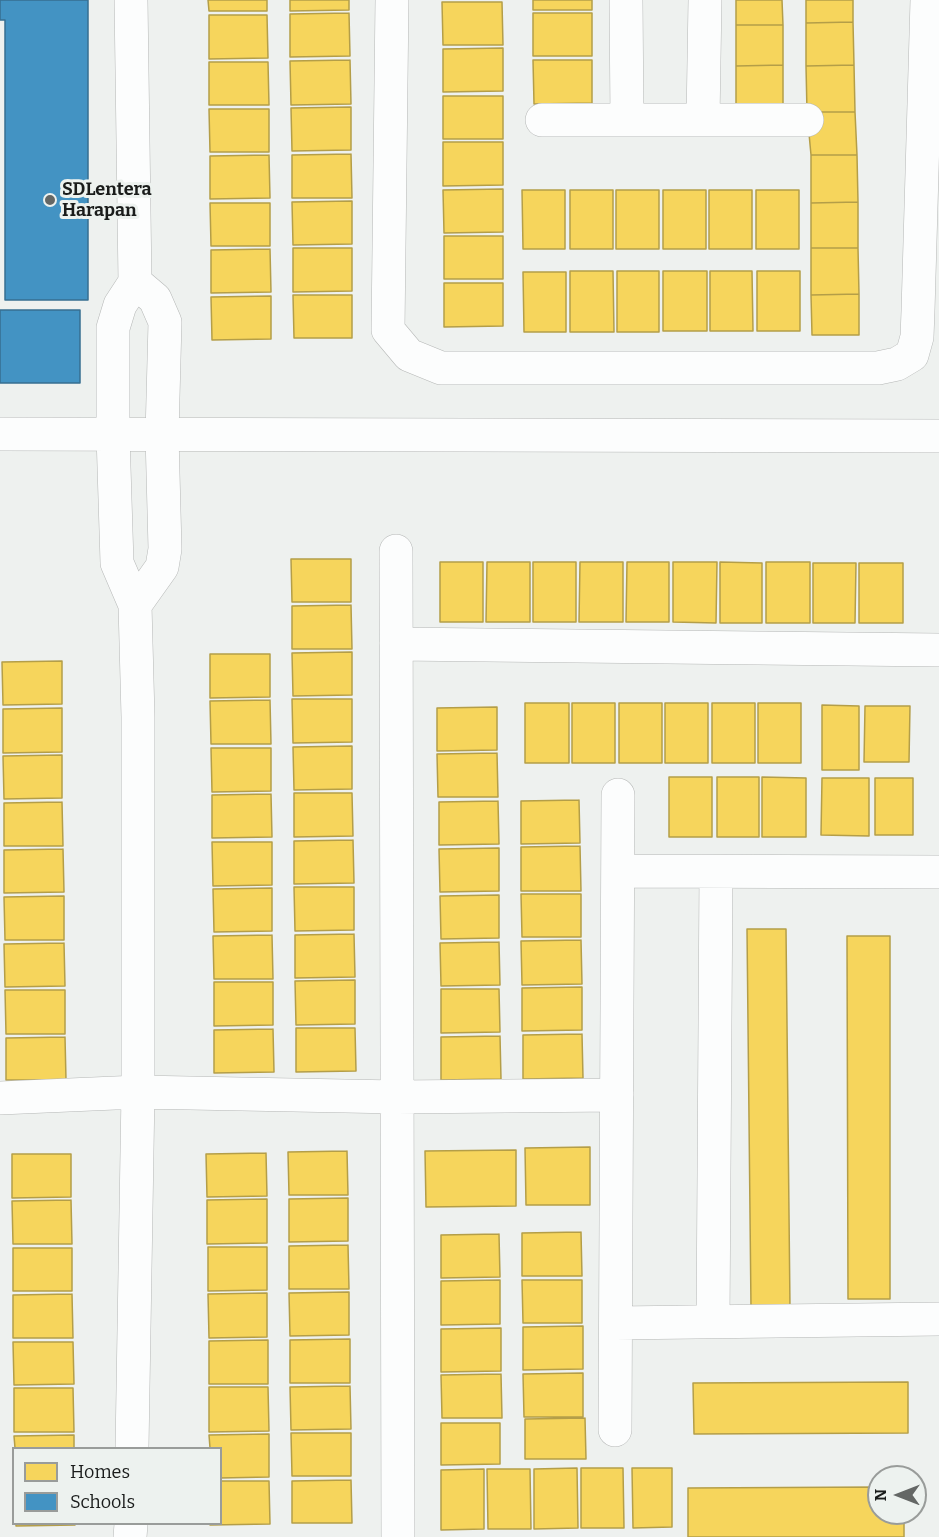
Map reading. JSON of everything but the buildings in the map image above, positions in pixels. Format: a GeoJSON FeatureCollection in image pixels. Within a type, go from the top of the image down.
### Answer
{"type":"FeatureCollection","features":[{"type":"Feature","properties":{"kind":"street"},"geometry":{"type":"LineString","coordinates":[[131,0],[135,282],[120,305],[113,328],[113,435],[117,563],[135,605],[138,717],[138,1092],[132,1447]]}},
{"type":"Feature","properties":{"kind":"street"},"geometry":{"type":"LineString","coordinates":[[392,0],[388,330],[409,355],[441,368],[878,368],[897,364],[912,355],[917,337],[927,0]]}},
{"type":"Feature","properties":{"kind":"street"},"geometry":{"type":"LineString","coordinates":[[626,0],[627,120]]}},
{"type":"Feature","properties":{"kind":"street"},"geometry":{"type":"LineString","coordinates":[[703,120],[705,0]]}},
{"type":"Feature","properties":{"kind":"street"},"geometry":{"type":"LineString","coordinates":[[542,120],[807,120]]}},
{"type":"Feature","properties":{"kind":"street"},"geometry":{"type":"LineString","coordinates":[[135,282],[155,299],[165,322],[162,435],[165,549],[162,567],[135,605]]}},
{"type":"Feature","properties":{"kind":"street"},"geometry":{"type":"LineString","coordinates":[[0,434],[939,436]]}},
{"type":"Feature","properties":{"kind":"street"},"geometry":{"type":"LineString","coordinates":[[396,552],[398,1537]]}},
{"type":"Feature","properties":{"kind":"street"},"geometry":{"type":"LineString","coordinates":[[396,644],[939,650]]}},
{"type":"Feature","properties":{"kind":"street"},"geometry":{"type":"LineString","coordinates":[[615,1430],[618,795]]}},
{"type":"Feature","properties":{"kind":"street"},"geometry":{"type":"LineString","coordinates":[[618,871],[939,872]]}},
{"type":"Feature","properties":{"kind":"street"},"geometry":{"type":"LineString","coordinates":[[713,1322],[716,872]]}},
{"type":"Feature","properties":{"kind":"street"},"geometry":{"type":"LineString","coordinates":[[0,1098],[138,1092],[397,1097],[617,1095]]}},
{"type":"Feature","properties":{"kind":"street"},"geometry":{"type":"LineString","coordinates":[[616,1323],[939,1319]]}},
{"type":"Feature","properties":{"kind":"place","name":"SDLentera Harapan"},"geometry":{"type":"Point","coordinates":[50,200]}}]}
